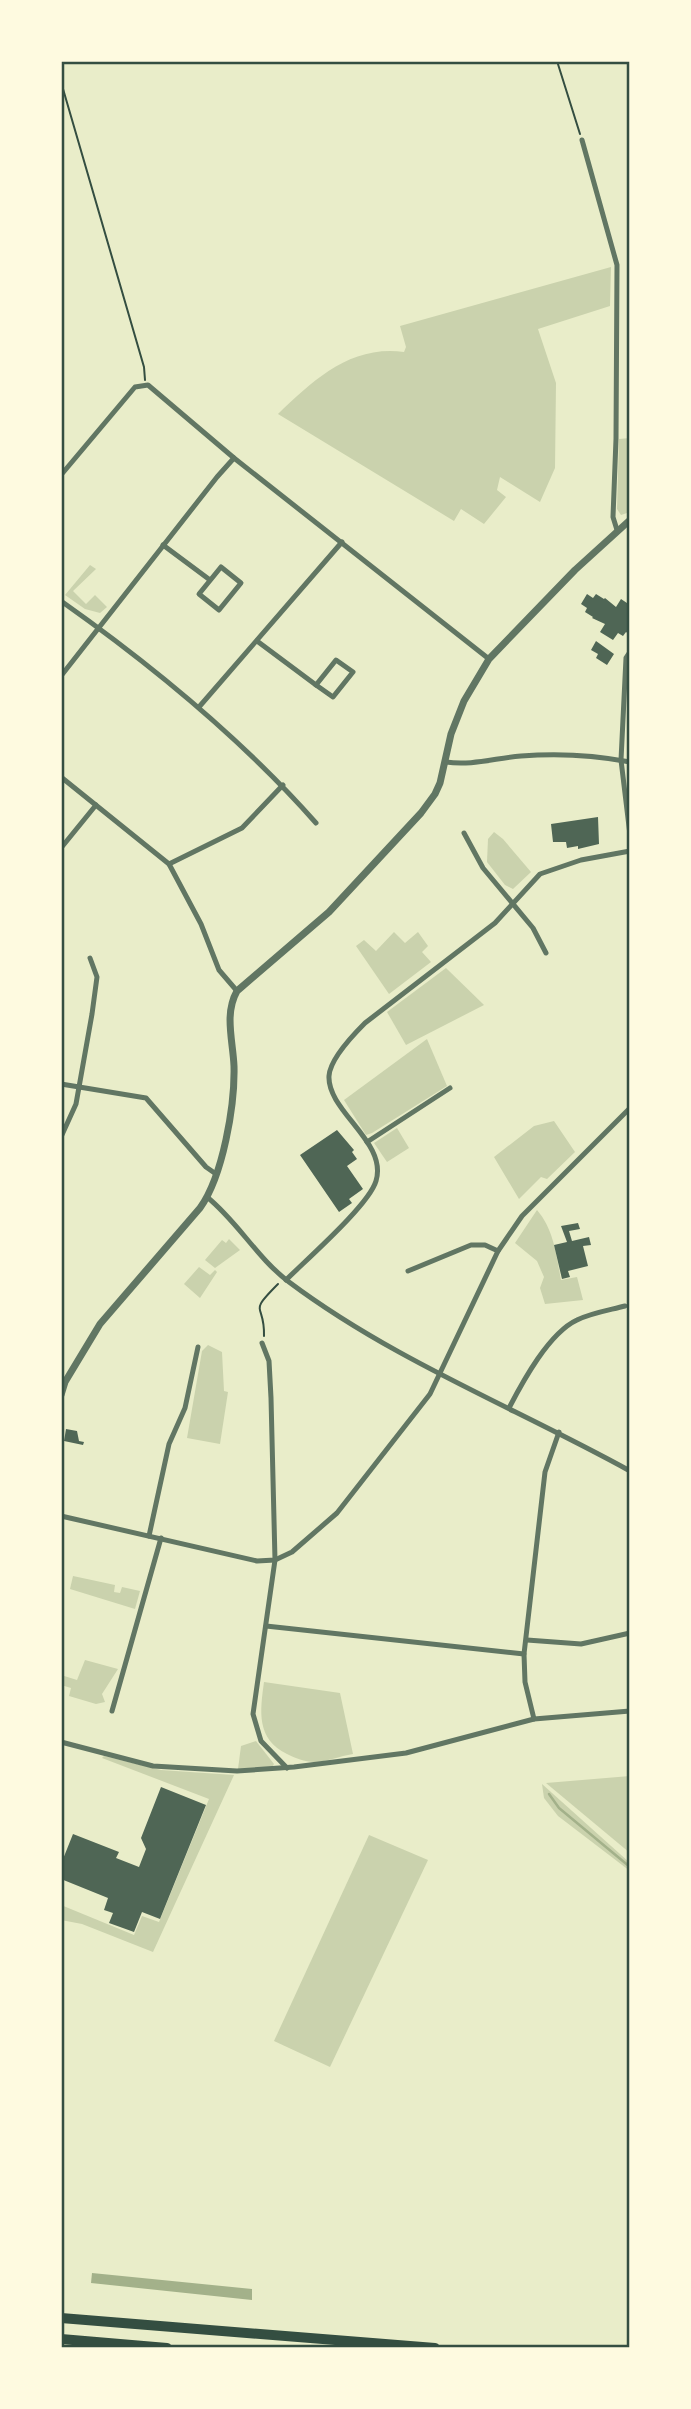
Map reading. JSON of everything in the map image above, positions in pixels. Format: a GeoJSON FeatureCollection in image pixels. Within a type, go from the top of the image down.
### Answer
{"type":"FeatureCollection","features":[{"type":"Feature","properties":{"kind":"highway"},"geometry":{"type":"LineString","coordinates":[[61,2318],[435,2348]]}},
{"type":"Feature","properties":{"kind":"highway"},"geometry":{"type":"LineString","coordinates":[[61,2339],[167,2348]]}},
{"type":"Feature","properties":{"kind":"street"},"geometry":{"type":"LineString","coordinates":[[582,140],[617,265],[617,439],[613,517],[617,530]]}},
{"type":"Feature","properties":{"kind":"street"},"geometry":{"type":"LineString","coordinates":[[61,475],[135,387],[144,384],[489,659]]}},
{"type":"Feature","properties":{"kind":"street"},"geometry":{"type":"LineString","coordinates":[[61,676],[234,458]]}},
{"type":"Feature","properties":{"kind":"street"},"geometry":{"type":"LineString","coordinates":[[61,1395],[65,1382],[100,1324],[208,1197],[234,1095],[230,1018],[232,999],[237,991],[329,912],[421,813],[435,794],[446,762],[456,717],[475,679],[489,659],[630,520]]}},
{"type":"Feature","properties":{"kind":"street"},"geometry":{"type":"LineString","coordinates":[[199,707],[342,542]]}},
{"type":"Feature","properties":{"kind":"street"},"geometry":{"type":"LineString","coordinates":[[163,545],[210,580]]}},
{"type":"Feature","properties":{"kind":"street"},"geometry":{"type":"LineString","coordinates":[[221,567],[241,583],[219,610],[199,594],[210,580],[221,567]]}},
{"type":"Feature","properties":{"kind":"street"},"geometry":{"type":"LineString","coordinates":[[61,601],[199,707],[283,785],[316,823]]}},
{"type":"Feature","properties":{"kind":"street"},"geometry":{"type":"LineString","coordinates":[[257,641],[316,685],[333,697],[353,672],[336,660],[316,685]]}},
{"type":"Feature","properties":{"kind":"street"},"geometry":{"type":"LineString","coordinates":[[630,652],[626,658],[627,693],[621,760],[630,835]]}},
{"type":"Feature","properties":{"kind":"street"},"geometry":{"type":"LineString","coordinates":[[446,762],[461,764],[519,756],[551,755],[575,755],[630,762]]}},
{"type":"Feature","properties":{"kind":"street"},"geometry":{"type":"LineString","coordinates":[[61,777],[169,864],[201,924],[219,970],[237,991]]}},
{"type":"Feature","properties":{"kind":"street"},"geometry":{"type":"LineString","coordinates":[[169,864],[242,828],[283,785]]}},
{"type":"Feature","properties":{"kind":"street"},"geometry":{"type":"LineString","coordinates":[[61,848],[96,805]]}},
{"type":"Feature","properties":{"kind":"street"},"geometry":{"type":"LineString","coordinates":[[464,833],[483,868],[533,928],[546,953]]}},
{"type":"Feature","properties":{"kind":"street"},"geometry":{"type":"LineString","coordinates":[[285,1279],[339,1227],[372,1190],[377,1179],[377,1168],[367,1142],[332,1090],[329,1078],[333,1063],[349,1039],[365,1023],[495,923],[540,874],[581,860],[630,851]]}},
{"type":"Feature","properties":{"kind":"street"},"geometry":{"type":"LineString","coordinates":[[61,1137],[73,1112],[79,1087],[97,977],[90,958]]}},
{"type":"Feature","properties":{"kind":"street"},"geometry":{"type":"LineString","coordinates":[[61,1084],[145,1098],[206,1167],[216,1174]]}},
{"type":"Feature","properties":{"kind":"street"},"geometry":{"type":"LineString","coordinates":[[367,1142],[450,1088]]}},
{"type":"Feature","properties":{"kind":"street"},"geometry":{"type":"LineString","coordinates":[[628,1110],[630,1120]]}},
{"type":"Feature","properties":{"kind":"street"},"geometry":{"type":"LineString","coordinates":[[61,1516],[257,1561],[275,1560],[292,1552],[337,1513],[430,1394],[498,1251],[522,1216],[628,1110]]}},
{"type":"Feature","properties":{"kind":"street"},"geometry":{"type":"LineString","coordinates":[[208,1197],[253,1248],[285,1279],[365,1333],[630,1471]]}},
{"type":"Feature","properties":{"kind":"street"},"geometry":{"type":"LineString","coordinates":[[408,1271],[471,1245],[485,1245],[498,1251]]}},
{"type":"Feature","properties":{"kind":"street"},"geometry":{"type":"LineString","coordinates":[[509,1408],[531,1366],[566,1327],[577,1320],[625,1306]]}},
{"type":"Feature","properties":{"kind":"street"},"geometry":{"type":"LineString","coordinates":[[262,1343],[268,1362],[271,1398],[275,1560],[253,1714],[261,1741],[287,1768]]}},
{"type":"Feature","properties":{"kind":"street"},"geometry":{"type":"LineString","coordinates":[[149,1536],[169,1444],[185,1408],[198,1347]]}},
{"type":"Feature","properties":{"kind":"street"},"geometry":{"type":"LineString","coordinates":[[534,1719],[525,1682],[524,1654],[545,1472],[559,1432]]}},
{"type":"Feature","properties":{"kind":"street"},"geometry":{"type":"LineString","coordinates":[[111,1712],[160,1538]]}},
{"type":"Feature","properties":{"kind":"street"},"geometry":{"type":"LineString","coordinates":[[265,1626],[524,1654]]}},
{"type":"Feature","properties":{"kind":"street"},"geometry":{"type":"LineString","coordinates":[[527,1640],[581,1644],[630,1633]]}},
{"type":"Feature","properties":{"kind":"street"},"geometry":{"type":"LineString","coordinates":[[61,1742],[158,1767],[237,1771],[287,1768],[407,1753],[534,1719],[630,1711]]}},
{"type":"Feature","properties":{"kind":"path"},"geometry":{"type":"LineString","coordinates":[[557,61],[582,140]]}},
{"type":"Feature","properties":{"kind":"path"},"geometry":{"type":"LineString","coordinates":[[61,82],[144,367],[144,384]]}},
{"type":"Feature","properties":{"kind":"path"},"geometry":{"type":"LineString","coordinates":[[262,1343],[265,1333],[258,1308],[260,1301],[285,1279]]}},
{"type":"Feature","properties":{"kind":"shaded area"},"geometry":{"type":"Polygon","coordinates":[[[611,267],[610,306],[538,329],[556,383],[555,468],[540,502],[500,477],[497,490],[506,497],[484,524],[461,509],[454,521],[278,414],[319,378],[350,360],[385,351],[404,352],[406,347],[400,326],[611,267]]]}},
{"type":"Feature","properties":{"kind":"shaded area"},"geometry":{"type":"Polygon","coordinates":[[[630,438],[630,512],[621,515],[617,509],[619,439],[630,438]]]}},
{"type":"Feature","properties":{"kind":"shaded area"},"geometry":{"type":"Polygon","coordinates":[[[90,565],[96,569],[73,591],[86,604],[95,595],[107,607],[100,613],[85,609],[65,595],[90,565]]]}},
{"type":"Feature","properties":{"kind":"shaded area"},"geometry":{"type":"Polygon","coordinates":[[[494,832],[531,872],[513,889],[505,885],[487,862],[488,839],[494,832]]]}},
{"type":"Feature","properties":{"kind":"shaded area"},"geometry":{"type":"Polygon","coordinates":[[[394,932],[405,943],[418,932],[428,946],[422,952],[431,962],[389,994],[356,946],[364,940],[376,951],[394,932]]]}},
{"type":"Feature","properties":{"kind":"shaded area"},"geometry":{"type":"Polygon","coordinates":[[[446,968],[484,1005],[406,1045],[387,1012],[446,968]]]}},
{"type":"Feature","properties":{"kind":"shaded area"},"geometry":{"type":"Polygon","coordinates":[[[427,1039],[447,1086],[366,1135],[344,1100],[427,1039]]]}},
{"type":"Feature","properties":{"kind":"shaded area"},"geometry":{"type":"Polygon","coordinates":[[[554,1121],[575,1152],[547,1179],[541,1177],[519,1199],[494,1157],[534,1126],[554,1121]]]}},
{"type":"Feature","properties":{"kind":"shaded area"},"geometry":{"type":"Polygon","coordinates":[[[397,1128],[409,1148],[387,1162],[374,1143],[397,1128]]]}},
{"type":"Feature","properties":{"kind":"shaded area"},"geometry":{"type":"Polygon","coordinates":[[[537,1210],[551,1234],[561,1280],[577,1277],[583,1300],[545,1304],[540,1288],[544,1277],[537,1261],[515,1243],[537,1210]]]}},
{"type":"Feature","properties":{"kind":"shaded area"},"geometry":{"type":"Polygon","coordinates":[[[229,1239],[240,1250],[215,1268],[205,1260],[222,1240],[226,1243],[229,1239]]]}},
{"type":"Feature","properties":{"kind":"shaded area"},"geometry":{"type":"Polygon","coordinates":[[[199,1267],[210,1275],[215,1270],[217,1272],[200,1298],[184,1284],[199,1267]]]}},
{"type":"Feature","properties":{"kind":"shaded area"},"geometry":{"type":"Polygon","coordinates":[[[208,1345],[222,1352],[224,1391],[228,1392],[220,1444],[187,1438],[202,1351],[208,1345]]]}},
{"type":"Feature","properties":{"kind":"shaded area"},"geometry":{"type":"Polygon","coordinates":[[[73,1576],[115,1585],[114,1592],[120,1593],[122,1587],[140,1591],[135,1609],[70,1589],[73,1576]]]}},
{"type":"Feature","properties":{"kind":"shaded area"},"geometry":{"type":"Polygon","coordinates":[[[85,1660],[118,1669],[102,1694],[105,1702],[96,1704],[69,1696],[71,1688],[61,1685],[61,1675],[77,1680],[85,1660]]]}},
{"type":"Feature","properties":{"kind":"shaded area"},"geometry":{"type":"Polygon","coordinates":[[[264,1682],[340,1693],[353,1754],[311,1762],[293,1757],[277,1748],[262,1723],[264,1682]]]}},
{"type":"Feature","properties":{"kind":"shaded area"},"geometry":{"type":"Polygon","coordinates":[[[256,1741],[274,1764],[272,1767],[238,1769],[241,1746],[256,1741]]]}},
{"type":"Feature","properties":{"kind":"shaded area"},"geometry":{"type":"Polygon","coordinates":[[[104,1756],[161,1770],[234,1775],[153,1952],[82,1924],[61,1920],[61,1905],[134,1935],[142,1916],[159,1922],[209,1799],[102,1758],[104,1756]]]}},
{"type":"Feature","properties":{"kind":"shaded area"},"geometry":{"type":"Polygon","coordinates":[[[630,1776],[630,1853],[546,1783],[630,1776]]]}},
{"type":"Feature","properties":{"kind":"shaded area"},"geometry":{"type":"Polygon","coordinates":[[[542,1784],[630,1863],[630,1871],[558,1816],[544,1798],[542,1784]]]}},
{"type":"Feature","properties":{"kind":"shaded area"},"geometry":{"type":"Polygon","coordinates":[[[369,1835],[428,1860],[330,2067],[274,2041],[369,1835]]]}},
{"type":"Feature","properties":{"kind":"shaded area"},"geometry":{"type":"Polygon","coordinates":[[[92,2273],[252,2289],[252,2300],[91,2283],[92,2273]]]}},
{"type":"Feature","properties":{"kind":"building"},"geometry":{"type":"Polygon","coordinates":[[[587,594],[593,598],[596,594],[605,598],[616,607],[621,599],[630,605],[629,634],[626,632],[623,636],[618,633],[613,640],[600,632],[605,624],[592,618],[585,612],[587,608],[581,604],[587,594]]]}},
{"type":"Feature","properties":{"kind":"building"},"geometry":{"type":"Polygon","coordinates":[[[596,641],[614,654],[607,665],[596,658],[598,654],[591,650],[596,641]]]}},
{"type":"Feature","properties":{"kind":"building"},"geometry":{"type":"Polygon","coordinates":[[[598,817],[599,844],[578,849],[578,846],[567,848],[566,842],[553,842],[551,824],[598,817]]]}},
{"type":"Feature","properties":{"kind":"building"},"geometry":{"type":"Polygon","coordinates":[[[337,1130],[354,1150],[352,1152],[357,1159],[347,1166],[363,1189],[349,1199],[352,1203],[339,1212],[300,1155],[337,1130]]]}},
{"type":"Feature","properties":{"kind":"building"},"geometry":{"type":"Polygon","coordinates":[[[578,1223],[580,1229],[569,1231],[572,1241],[589,1237],[591,1245],[583,1246],[588,1266],[568,1271],[570,1277],[562,1279],[554,1245],[567,1242],[561,1226],[578,1223]]]}},
{"type":"Feature","properties":{"kind":"building"},"geometry":{"type":"Polygon","coordinates":[[[66,1429],[77,1431],[79,1441],[84,1442],[83,1445],[64,1441],[66,1429]]]}},
{"type":"Feature","properties":{"kind":"building"},"geometry":{"type":"Polygon","coordinates":[[[161,1787],[206,1805],[160,1919],[142,1912],[134,1932],[109,1923],[113,1913],[104,1910],[108,1898],[61,1879],[61,1864],[73,1834],[119,1852],[116,1858],[139,1867],[146,1849],[141,1838],[161,1787]]]}},
{"type":"Feature","properties":{"kind":"waterway"},"geometry":{"type":"LineString","coordinates":[[549,1794],[559,1808],[630,1867]]}}]}
